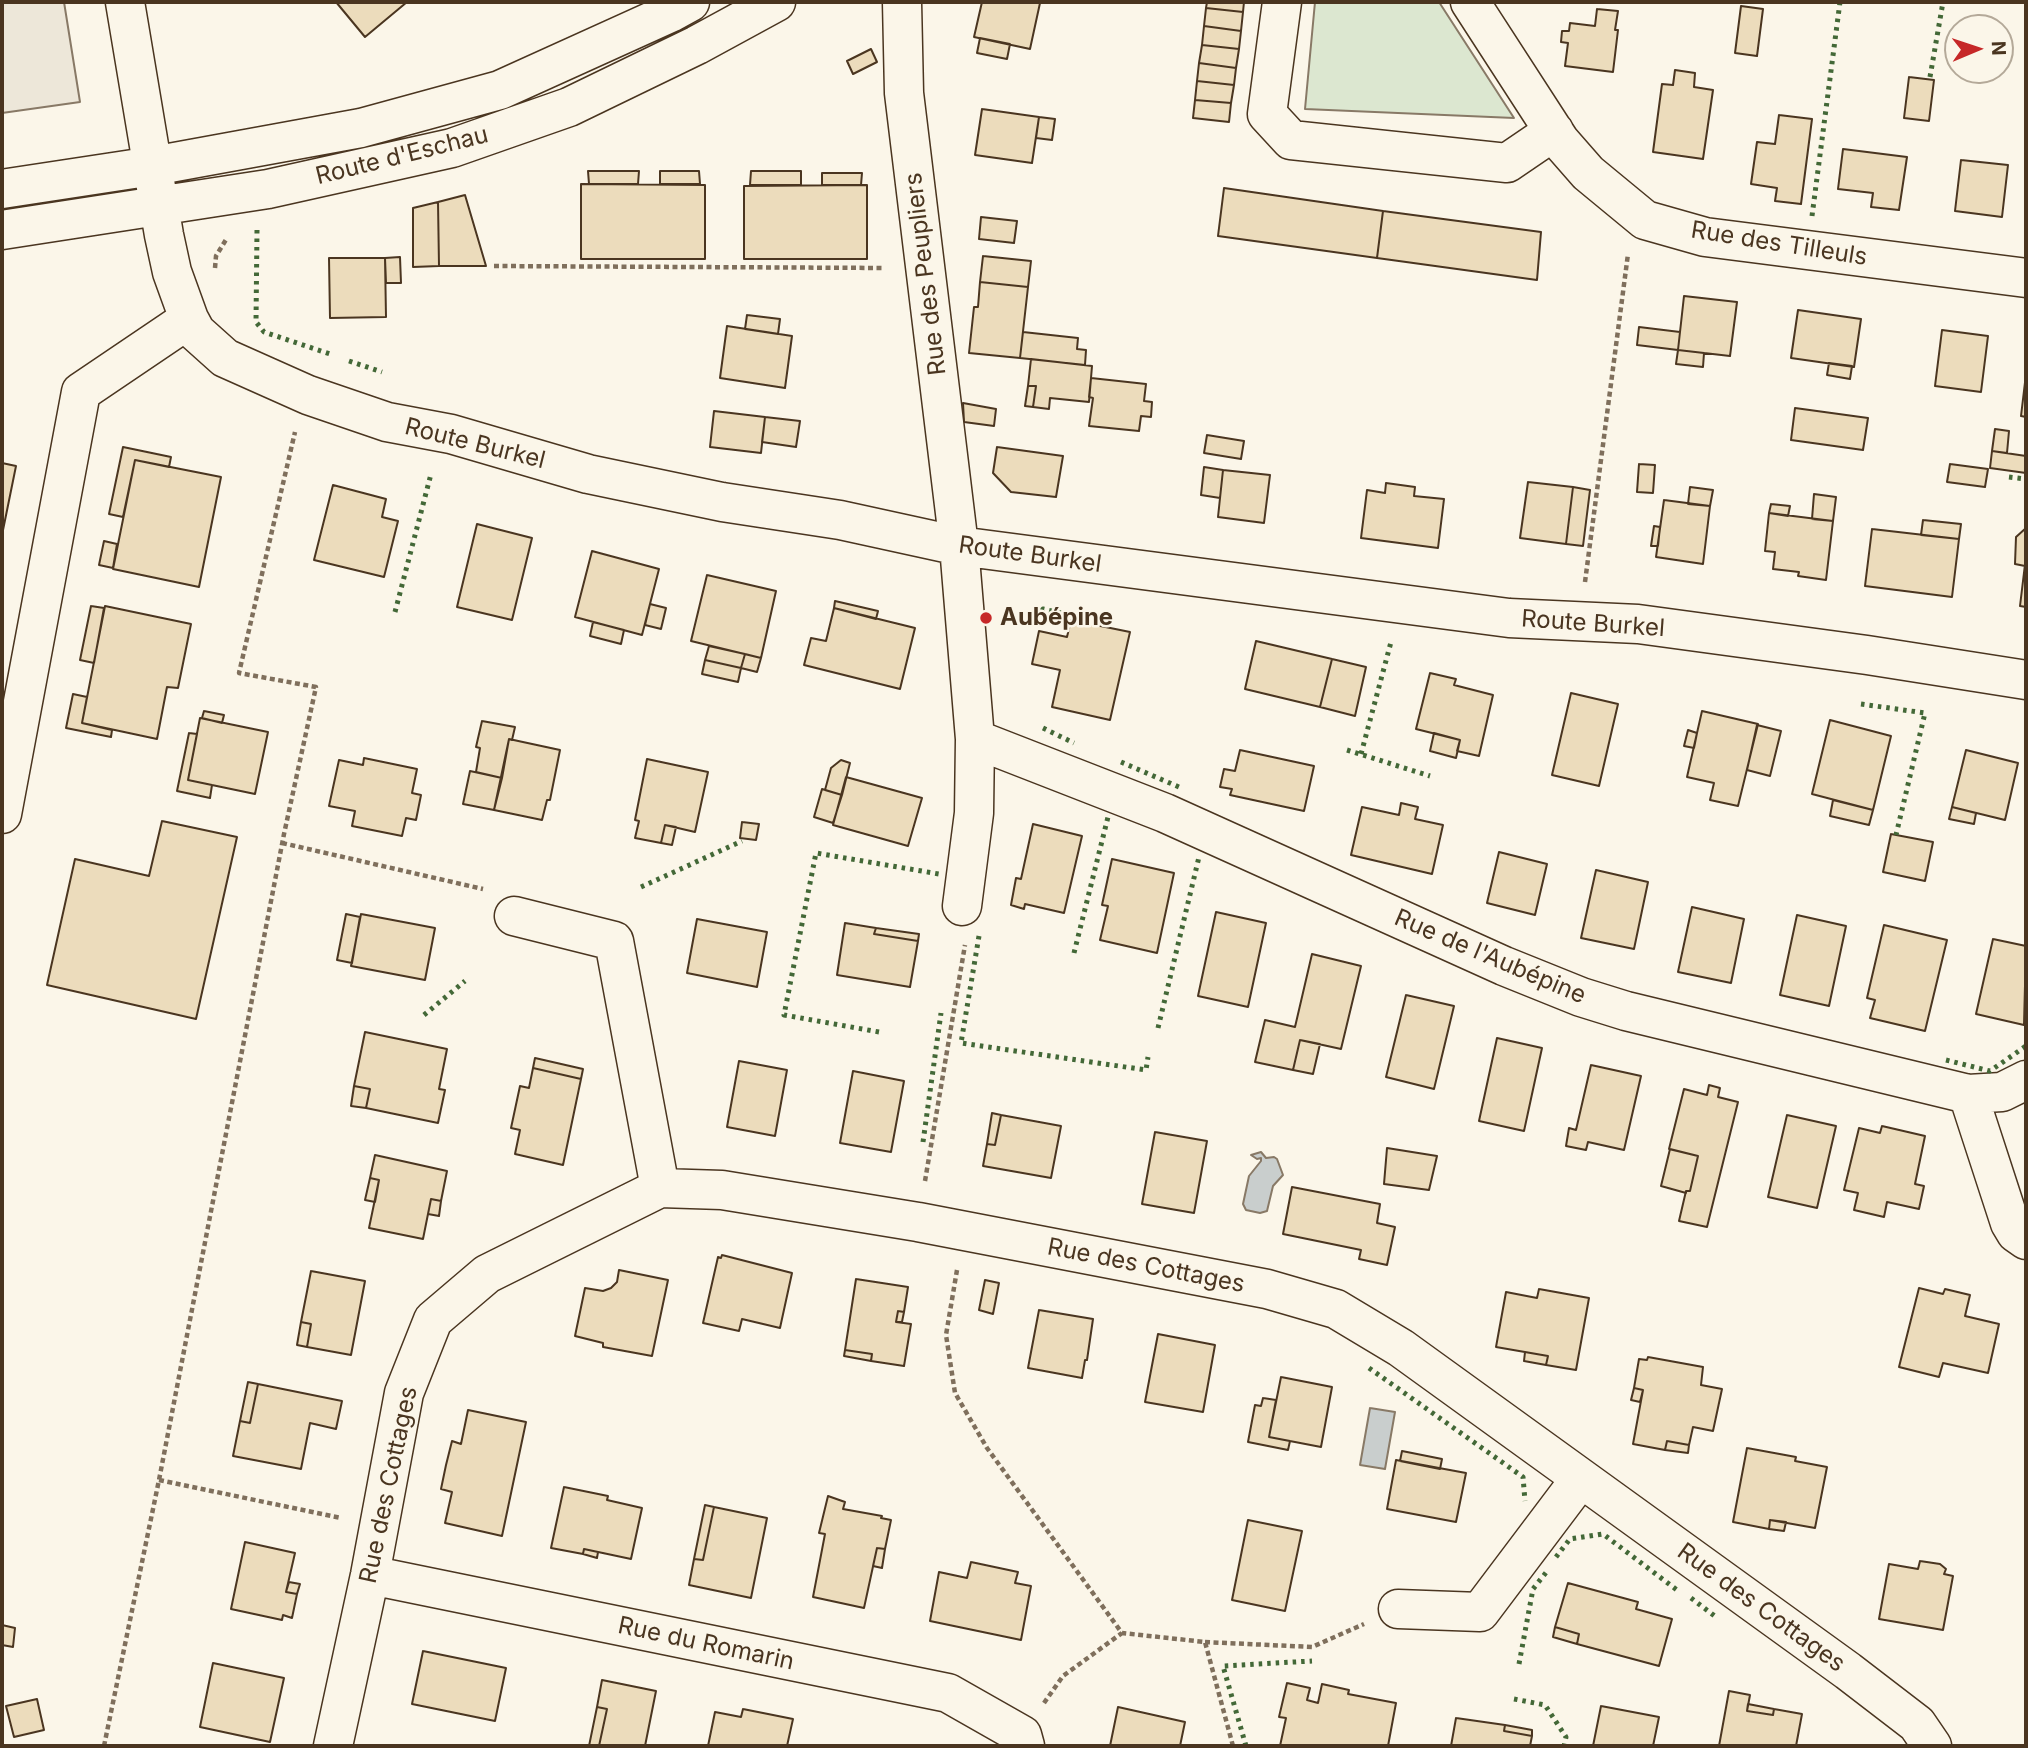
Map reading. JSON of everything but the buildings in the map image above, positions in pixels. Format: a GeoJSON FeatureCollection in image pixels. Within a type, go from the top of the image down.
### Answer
{"type":"FeatureCollection","features":[{"type":"Feature","properties":{"kind":"street","name":"Route Burkel"},"geometry":{"type":"LineString","coordinates":[[125,2],[172,272],[188,319],[196,332],[225,358],[308,395],[387,422],[451,434],[588,474],[676,493],[816,516],[959,546],[1442,610],[1556,621],[1638,625],[2026,680]]}},
{"type":"Feature","properties":{"kind":"street","name":"Route d'Eschau"},"geometry":{"type":"LineString","coordinates":[[2,189],[153,166],[361,128],[500,90],[690,2]]}},
{"type":"Feature","properties":{"kind":"street","name":"Route d'Eschau"},"geometry":{"type":"LineString","coordinates":[[2,230],[268,189],[452,148],[569,107],[697,46],[776,2]]}},
{"type":"Feature","properties":{"kind":"street","name":"Rue des Peupliers"},"geometry":{"type":"LineString","coordinates":[[902,2],[904,93],[959,546]]}},
{"type":"Feature","properties":{"kind":"street"},"geometry":{"type":"LineString","coordinates":[[1282,2],[1267,114],[1291,140],[1507,163],[1554,131]]}},
{"type":"Feature","properties":{"kind":"street","name":"Rue des Tilleuls"},"geometry":{"type":"LineString","coordinates":[[1470,2],[1554,131],[1588,173],[1645,220],[1705,237],[2026,278]]}},
{"type":"Feature","properties":{"kind":"street"},"geometry":{"type":"LineString","coordinates":[[2,814],[81,392],[188,319]]}},
{"type":"Feature","properties":{"kind":"street"},"geometry":{"type":"LineString","coordinates":[[959,546],[975,739],[974,813],[962,906]]}},
{"type":"Feature","properties":{"kind":"street","name":"Rue de l'Aubépine"},"geometry":{"type":"LineString","coordinates":[[975,739],[1165,813],[1504,966],[1581,997],[1639,1014],[1968,1094],[2002,1092],[2026,1080]]}},
{"type":"Feature","properties":{"kind":"street"},"geometry":{"type":"LineString","coordinates":[[514,916],[614,941],[660,1188]]}},
{"type":"Feature","properties":{"kind":"street"},"geometry":{"type":"LineString","coordinates":[[1968,1094],[2010,1223],[2016,1233],[2026,1240]]}},
{"type":"Feature","properties":{"kind":"street","name":"Rue des Cottages"},"geometry":{"type":"LineString","coordinates":[[332,1746],[380,1526],[404,1393],[433,1320],[487,1274],[660,1188],[722,1190],[963,1231],[1267,1289],[1336,1309],[1401,1348],[1848,1671],[1917,1724],[1931,1746]]}},
{"type":"Feature","properties":{"kind":"street"},"geometry":{"type":"LineString","coordinates":[[1398,1609],[1480,1612],[1581,1478]]}},
{"type":"Feature","properties":{"kind":"street","name":"Rue du Romarin"},"geometry":{"type":"LineString","coordinates":[[370,1575],[948,1693],[1023,1741]]}},
{"type":"Feature","properties":{"kind":"path"},"geometry":{"type":"LineString","coordinates":[[1556,621],[1585,585],[1628,250],[1645,220]]}},
{"type":"Feature","properties":{"kind":"path"},"geometry":{"type":"LineString","coordinates":[[215,269],[216,256],[230,233]]}},
{"type":"Feature","properties":{"kind":"path"},"geometry":{"type":"LineString","coordinates":[[494,266],[925,268]]}},
{"type":"Feature","properties":{"kind":"path"},"geometry":{"type":"LineString","coordinates":[[104,1746],[159,1480],[282,843],[316,687],[239,673],[296,430]]}},
{"type":"Feature","properties":{"kind":"path"},"geometry":{"type":"LineString","coordinates":[[282,843],[491,891],[514,916]]}},
{"type":"Feature","properties":{"kind":"path"},"geometry":{"type":"LineString","coordinates":[[918,1223],[967,929],[962,906]]}},
{"type":"Feature","properties":{"kind":"path"},"geometry":{"type":"LineString","coordinates":[[963,1231],[946,1335],[956,1393],[987,1448],[1122,1633]]}},
{"type":"Feature","properties":{"kind":"path"},"geometry":{"type":"LineString","coordinates":[[159,1480],[380,1526]]}},
{"type":"Feature","properties":{"kind":"path"},"geometry":{"type":"LineString","coordinates":[[1023,1741],[1062,1676],[1122,1633],[1205,1642],[1312,1647],[1398,1609]]}},
{"type":"Feature","properties":{"kind":"path"},"geometry":{"type":"LineString","coordinates":[[1205,1642],[1233,1746]]}},
{"type":"Feature","properties":{"kind":"green space"},"geometry":{"type":"Polygon","coordinates":[[[1315,2],[1439,2],[1514,118],[1305,109],[1315,2]]]}},
{"type":"Feature","properties":{"kind":"shaded area"},"geometry":{"type":"Polygon","coordinates":[[[2,2],[64,2],[80,102],[2,113],[2,2]]]}},
{"type":"Feature","properties":{"kind":"shaded area"},"geometry":{"type":"Polygon","coordinates":[[[1261,1152],[1266,1158],[1277,1159],[1283,1175],[1273,1186],[1267,1211],[1260,1213],[1246,1210],[1243,1204],[1249,1176],[1261,1161],[1261,1158],[1257,1159],[1251,1155],[1261,1152]]]}},
{"type":"Feature","properties":{"kind":"shaded area"},"geometry":{"type":"Polygon","coordinates":[[[1370,1408],[1395,1412],[1385,1469],[1360,1465],[1370,1408]]]}},
{"type":"Feature","properties":{"kind":"hedge"},"geometry":{"type":"LineString","coordinates":[[1812,216],[1840,2]]}},
{"type":"Feature","properties":{"kind":"hedge"},"geometry":{"type":"LineString","coordinates":[[1930,77],[1943,2]]}},
{"type":"Feature","properties":{"kind":"hedge"},"geometry":{"type":"LineString","coordinates":[[257,230],[256,322],[264,332],[330,354]]}},
{"type":"Feature","properties":{"kind":"hedge"},"geometry":{"type":"LineString","coordinates":[[349,361],[382,372]]}},
{"type":"Feature","properties":{"kind":"hedge"},"geometry":{"type":"LineString","coordinates":[[395,612],[431,474]]}},
{"type":"Feature","properties":{"kind":"hedge"},"geometry":{"type":"LineString","coordinates":[[2009,477],[2026,479]]}},
{"type":"Feature","properties":{"kind":"hedge"},"geometry":{"type":"LineString","coordinates":[[1031,624],[1043,609],[1066,614]]}},
{"type":"Feature","properties":{"kind":"hedge"},"geometry":{"type":"LineString","coordinates":[[1361,754],[1391,642]]}},
{"type":"Feature","properties":{"kind":"hedge"},"geometry":{"type":"LineString","coordinates":[[1861,704],[1925,713],[1896,835]]}},
{"type":"Feature","properties":{"kind":"hedge"},"geometry":{"type":"LineString","coordinates":[[1043,728],[1074,743]]}},
{"type":"Feature","properties":{"kind":"hedge"},"geometry":{"type":"LineString","coordinates":[[1347,750],[1430,776]]}},
{"type":"Feature","properties":{"kind":"hedge"},"geometry":{"type":"LineString","coordinates":[[1121,762],[1179,787]]}},
{"type":"Feature","properties":{"kind":"hedge"},"geometry":{"type":"LineString","coordinates":[[1074,953],[1108,817]]}},
{"type":"Feature","properties":{"kind":"hedge"},"geometry":{"type":"LineString","coordinates":[[641,887],[742,841]]}},
{"type":"Feature","properties":{"kind":"hedge"},"geometry":{"type":"LineString","coordinates":[[879,1032],[784,1015],[816,853],[939,874]]}},
{"type":"Feature","properties":{"kind":"hedge"},"geometry":{"type":"LineString","coordinates":[[1158,1028],[1199,857]]}},
{"type":"Feature","properties":{"kind":"hedge"},"geometry":{"type":"LineString","coordinates":[[979,936],[961,1043],[1146,1070],[1148,1057]]}},
{"type":"Feature","properties":{"kind":"hedge"},"geometry":{"type":"LineString","coordinates":[[424,1015],[465,981]]}},
{"type":"Feature","properties":{"kind":"hedge"},"geometry":{"type":"LineString","coordinates":[[923,1142],[941,1013]]}},
{"type":"Feature","properties":{"kind":"hedge"},"geometry":{"type":"LineString","coordinates":[[1946,1060],[1990,1071],[2026,1046]]}},
{"type":"Feature","properties":{"kind":"hedge"},"geometry":{"type":"LineString","coordinates":[[1369,1368],[1523,1477],[1525,1501]]}},
{"type":"Feature","properties":{"kind":"hedge"},"geometry":{"type":"LineString","coordinates":[[1556,1557],[1570,1539],[1603,1534],[1677,1590]]}},
{"type":"Feature","properties":{"kind":"hedge"},"geometry":{"type":"LineString","coordinates":[[1519,1664],[1533,1589],[1548,1570]]}},
{"type":"Feature","properties":{"kind":"hedge"},"geometry":{"type":"LineString","coordinates":[[1691,1598],[1716,1617]]}},
{"type":"Feature","properties":{"kind":"hedge"},"geometry":{"type":"LineString","coordinates":[[1246,1746],[1223,1666],[1312,1661]]}},
{"type":"Feature","properties":{"kind":"hedge"},"geometry":{"type":"LineString","coordinates":[[1514,1699],[1545,1705],[1566,1737],[1564,1746]]}},
{"type":"Feature","properties":{"kind":"place","name":"Aubépine"},"geometry":{"type":"Point","coordinates":[986,618]}}]}
